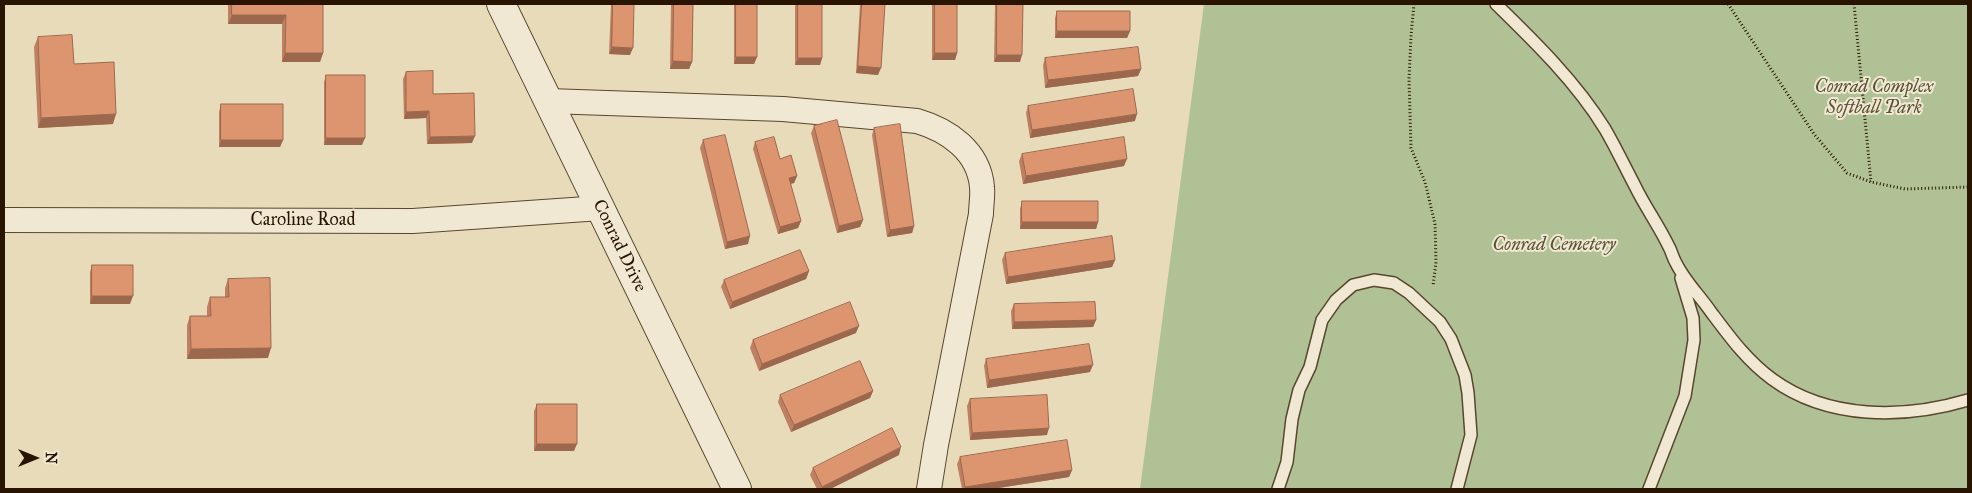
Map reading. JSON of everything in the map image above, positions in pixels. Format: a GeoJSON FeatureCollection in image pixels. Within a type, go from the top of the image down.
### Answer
{"type":"FeatureCollection","features":[{"type":"Feature","properties":{"kind":"street","name":"Conrad Drive"},"geometry":{"type":"LineString","coordinates":[[501,4],[737,489]]}},
{"type":"Feature","properties":{"kind":"street"},"geometry":{"type":"LineString","coordinates":[[548,101],[783,109],[917,121],[933,125],[960,143],[978,170],[982,186],[981,214],[929,489]]}},
{"type":"Feature","properties":{"kind":"street","name":"Caroline Road"},"geometry":{"type":"LineString","coordinates":[[4,220],[413,221],[601,208]]}},
{"type":"Feature","properties":{"kind":"lane"},"geometry":{"type":"LineString","coordinates":[[1496,4],[1533,39],[1604,127],[1670,249],[1686,290],[1693,318],[1694,340],[1685,396],[1649,489]]}},
{"type":"Feature","properties":{"kind":"lane"},"geometry":{"type":"LineString","coordinates":[[1676,264],[1732,340],[1751,361],[1772,379],[1794,393],[1819,403],[1869,412],[1942,408],[1968,400]]}},
{"type":"Feature","properties":{"kind":"lane"},"geometry":{"type":"LineString","coordinates":[[1278,489],[1286,462],[1292,419],[1299,390],[1310,367],[1322,320],[1336,300],[1353,285],[1374,280],[1394,283],[1409,293],[1440,322],[1451,339],[1465,375],[1470,435],[1457,489]]}},
{"type":"Feature","properties":{"kind":"path"},"geometry":{"type":"LineString","coordinates":[[1414,4],[1409,79],[1411,148],[1425,182],[1435,224],[1436,262],[1431,313]]}},
{"type":"Feature","properties":{"kind":"path"},"geometry":{"type":"LineString","coordinates":[[1728,4],[1814,134],[1847,173],[1871,182],[1905,189],[1968,187]]}},
{"type":"Feature","properties":{"kind":"path"},"geometry":{"type":"LineString","coordinates":[[1854,4],[1871,182]]}},
{"type":"Feature","properties":{"kind":"green space","name":"Conrad Cemetery"},"geometry":{"type":"Polygon","coordinates":[[[1204,4],[1968,4],[1968,489],[1140,489],[1204,4]]]}},
{"type":"Feature","properties":{"kind":"building"},"geometry":{"type":"Polygon","coordinates":[[[232,4],[323,4],[323,53],[285,53],[286,15],[232,15],[232,4]]]}},
{"type":"Feature","properties":{"kind":"building"},"geometry":{"type":"Polygon","coordinates":[[[613,4],[634,4],[633,48],[612,47],[613,4]]]}},
{"type":"Feature","properties":{"kind":"building"},"geometry":{"type":"Polygon","coordinates":[[[674,4],[693,4],[692,62],[673,61],[674,4]]]}},
{"type":"Feature","properties":{"kind":"building"},"geometry":{"type":"Polygon","coordinates":[[[736,4],[757,4],[757,57],[736,57],[736,4]]]}},
{"type":"Feature","properties":{"kind":"building"},"geometry":{"type":"Polygon","coordinates":[[[798,4],[822,4],[822,58],[798,58],[798,4]]]}},
{"type":"Feature","properties":{"kind":"building"},"geometry":{"type":"Polygon","coordinates":[[[862,4],[885,4],[881,68],[858,66],[862,4]]]}},
{"type":"Feature","properties":{"kind":"building"},"geometry":{"type":"Polygon","coordinates":[[[935,4],[957,4],[957,53],[935,53],[935,4]]]}},
{"type":"Feature","properties":{"kind":"building"},"geometry":{"type":"Polygon","coordinates":[[[997,4],[1023,4],[1022,55],[997,55],[997,4]]]}},
{"type":"Feature","properties":{"kind":"building"},"geometry":{"type":"Polygon","coordinates":[[[1057,11],[1130,11],[1130,31],[1057,31],[1057,11]]]}},
{"type":"Feature","properties":{"kind":"building"},"geometry":{"type":"Polygon","coordinates":[[[72,35],[74,64],[114,62],[116,114],[41,118],[38,37],[72,35]]]}},
{"type":"Feature","properties":{"kind":"building"},"geometry":{"type":"Polygon","coordinates":[[[1138,47],[1141,69],[1048,80],[1045,58],[1138,47]]]}},
{"type":"Feature","properties":{"kind":"building"},"geometry":{"type":"Polygon","coordinates":[[[433,71],[433,94],[474,93],[475,136],[430,137],[429,111],[406,112],[406,72],[433,71]]]}},
{"type":"Feature","properties":{"kind":"building"},"geometry":{"type":"Polygon","coordinates":[[[326,75],[365,75],[365,138],[326,138],[326,75]]]}},
{"type":"Feature","properties":{"kind":"building"},"geometry":{"type":"Polygon","coordinates":[[[1133,89],[1137,114],[1032,130],[1028,106],[1133,89]]]}},
{"type":"Feature","properties":{"kind":"building"},"geometry":{"type":"Polygon","coordinates":[[[221,104],[283,104],[283,140],[221,140],[221,104]]]}},
{"type":"Feature","properties":{"kind":"building"},"geometry":{"type":"Polygon","coordinates":[[[837,120],[863,220],[839,226],[814,126],[837,120]]]}},
{"type":"Feature","properties":{"kind":"building"},"geometry":{"type":"Polygon","coordinates":[[[900,124],[914,226],[890,230],[874,128],[900,124]]]}},
{"type":"Feature","properties":{"kind":"building"},"geometry":{"type":"Polygon","coordinates":[[[725,135],[750,236],[727,242],[703,140],[725,135]]]}},
{"type":"Feature","properties":{"kind":"building"},"geometry":{"type":"Polygon","coordinates":[[[774,137],[780,159],[791,155],[797,176],[789,178],[801,221],[780,227],[755,142],[774,137]]]}},
{"type":"Feature","properties":{"kind":"building"},"geometry":{"type":"Polygon","coordinates":[[[1124,137],[1127,159],[1026,176],[1022,154],[1124,137]]]}},
{"type":"Feature","properties":{"kind":"building"},"geometry":{"type":"Polygon","coordinates":[[[1022,201],[1098,201],[1098,222],[1022,222],[1022,201]]]}},
{"type":"Feature","properties":{"kind":"building"},"geometry":{"type":"Polygon","coordinates":[[[1112,236],[1115,260],[1008,277],[1005,253],[1112,236]]]}},
{"type":"Feature","properties":{"kind":"building"},"geometry":{"type":"Polygon","coordinates":[[[800,250],[809,271],[732,302],[724,280],[800,250]]]}},
{"type":"Feature","properties":{"kind":"building"},"geometry":{"type":"Polygon","coordinates":[[[92,265],[133,265],[133,296],[92,296],[92,265]]]}},
{"type":"Feature","properties":{"kind":"building"},"geometry":{"type":"Polygon","coordinates":[[[270,278],[271,348],[191,349],[190,316],[211,316],[210,297],[229,297],[228,279],[270,278]]]}},
{"type":"Feature","properties":{"kind":"building"},"geometry":{"type":"Polygon","coordinates":[[[850,302],[859,326],[762,364],[753,340],[850,302]]]}},
{"type":"Feature","properties":{"kind":"building"},"geometry":{"type":"Polygon","coordinates":[[[1095,302],[1096,320],[1014,322],[1014,304],[1095,302]]]}},
{"type":"Feature","properties":{"kind":"building"},"geometry":{"type":"Polygon","coordinates":[[[1089,344],[1093,365],[989,380],[986,359],[1089,344]]]}},
{"type":"Feature","properties":{"kind":"building"},"geometry":{"type":"Polygon","coordinates":[[[860,361],[873,391],[794,425],[780,395],[860,361]]]}},
{"type":"Feature","properties":{"kind":"building"},"geometry":{"type":"Polygon","coordinates":[[[1047,395],[1049,428],[972,433],[970,399],[1047,395]]]}},
{"type":"Feature","properties":{"kind":"building"},"geometry":{"type":"Polygon","coordinates":[[[537,404],[577,404],[577,444],[537,444],[537,404]]]}},
{"type":"Feature","properties":{"kind":"building"},"geometry":{"type":"Polygon","coordinates":[[[892,428],[901,447],[822,487],[813,468],[892,428]]]}},
{"type":"Feature","properties":{"kind":"building"},"geometry":{"type":"Polygon","coordinates":[[[1067,440],[1072,470],[965,487],[960,457],[1067,440]]]}},
{"type":"Feature","properties":{"kind":"park label","name":"Conrad Complex Softball Park"},"geometry":{"type":"Point","coordinates":[1874,98]}}]}
